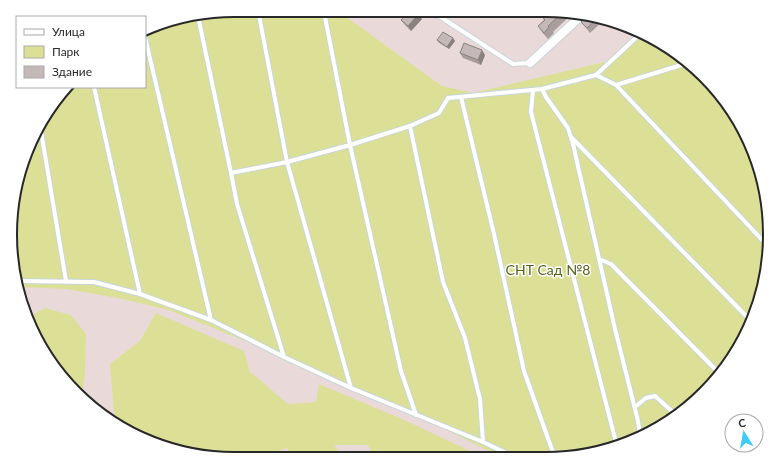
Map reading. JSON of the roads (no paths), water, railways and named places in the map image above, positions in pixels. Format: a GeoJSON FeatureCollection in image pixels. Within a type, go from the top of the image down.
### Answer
{"type":"FeatureCollection","features":[{"type":"Feature","properties":{"kind":"street"},"geometry":{"type":"LineString","coordinates":[[530,63],[577,19]]}},
{"type":"Feature","properties":{"kind":"lane"},"geometry":{"type":"LineString","coordinates":[[259,17],[287,162],[351,388]]}},
{"type":"Feature","properties":{"kind":"lane"},"geometry":{"type":"LineString","coordinates":[[325,17],[350,145],[401,371],[416,416]]}},
{"type":"Feature","properties":{"kind":"lane"},"geometry":{"type":"LineString","coordinates":[[443,17],[513,64],[530,63]]}},
{"type":"Feature","properties":{"kind":"lane"},"geometry":{"type":"LineString","coordinates":[[199,20],[237,204],[284,357]]}},
{"type":"Feature","properties":{"kind":"lane"},"geometry":{"type":"LineString","coordinates":[[231,173],[287,162],[350,145],[410,126],[439,113],[448,98],[533,90],[596,75],[637,37]]}},
{"type":"Feature","properties":{"kind":"lane"},"geometry":{"type":"LineString","coordinates":[[146,41],[211,320]]}},
{"type":"Feature","properties":{"kind":"lane"},"geometry":{"type":"LineString","coordinates":[[616,85],[682,65]]}},
{"type":"Feature","properties":{"kind":"lane"},"geometry":{"type":"LineString","coordinates":[[596,75],[616,85],[763,241]]}},
{"type":"Feature","properties":{"kind":"lane"},"geometry":{"type":"LineString","coordinates":[[94,88],[140,294]]}},
{"type":"Feature","properties":{"kind":"lane"},"geometry":{"type":"LineString","coordinates":[[542,88],[546,97],[568,128],[571,136],[639,431]]}},
{"type":"Feature","properties":{"kind":"lane"},"geometry":{"type":"LineString","coordinates":[[533,90],[531,112],[615,440]]}},
{"type":"Feature","properties":{"kind":"lane"},"geometry":{"type":"LineString","coordinates":[[461,97],[494,234],[524,371],[553,452]]}},
{"type":"Feature","properties":{"kind":"lane"},"geometry":{"type":"LineString","coordinates":[[410,126],[443,282],[466,338],[480,399],[483,442]]}},
{"type":"Feature","properties":{"kind":"lane"},"geometry":{"type":"LineString","coordinates":[[41,134],[66,281]]}},
{"type":"Feature","properties":{"kind":"lane"},"geometry":{"type":"LineString","coordinates":[[571,136],[747,316]]}},
{"type":"Feature","properties":{"kind":"lane"},"geometry":{"type":"LineString","coordinates":[[599,259],[612,264],[716,370]]}},
{"type":"Feature","properties":{"kind":"lane"},"geometry":{"type":"LineString","coordinates":[[22,281],[94,282],[140,294],[211,320],[284,357],[351,388],[504,452]]}},
{"type":"Feature","properties":{"kind":"lane"},"geometry":{"type":"LineString","coordinates":[[635,407],[646,398],[655,396],[672,411]]}},
{"type":"Feature","properties":{"kind":"park label","name":"СНТ Сад №8"},"geometry":{"type":"Point","coordinates":[548,269]}}]}
